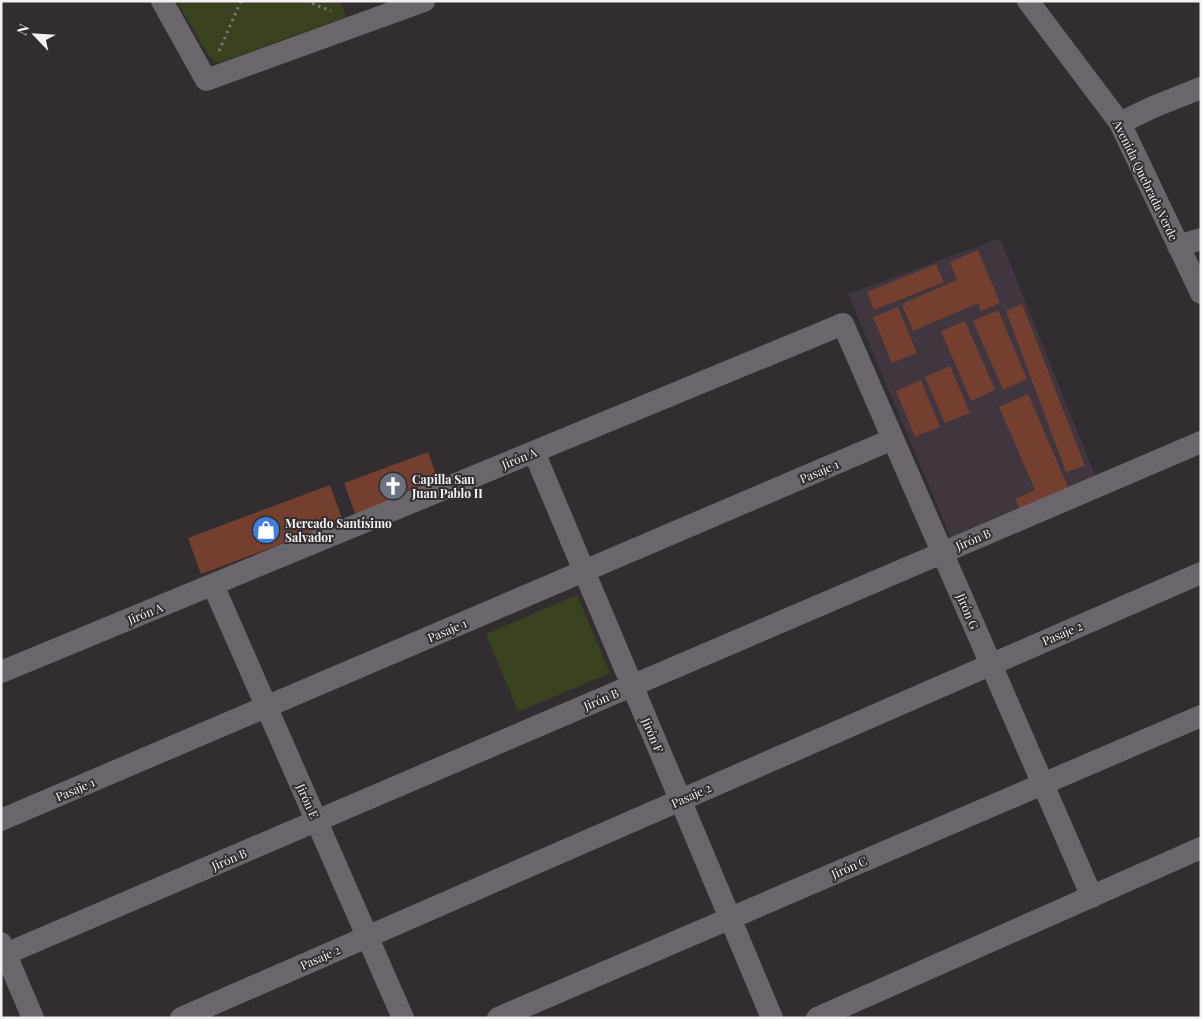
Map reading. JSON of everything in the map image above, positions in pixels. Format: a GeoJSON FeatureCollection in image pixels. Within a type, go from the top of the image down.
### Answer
{"type":"FeatureCollection","features":[{"type":"Feature","properties":{"kind":"street"},"geometry":{"type":"LineString","coordinates":[[162,1],[206,80],[424,1]]}},
{"type":"Feature","properties":{"kind":"street","name":"Avenida Quebrada Verde"},"geometry":{"type":"LineString","coordinates":[[1037,4],[1120,123],[1201,293]]}},
{"type":"Feature","properties":{"kind":"street"},"geometry":{"type":"LineString","coordinates":[[1120,123],[1153,107],[1201,88]]}},
{"type":"Feature","properties":{"kind":"street"},"geometry":{"type":"LineString","coordinates":[[1178,246],[1201,239]]}},
{"type":"Feature","properties":{"kind":"street","name":"Jirón G"},"geometry":{"type":"LineString","coordinates":[[843,324],[1092,897]]}},
{"type":"Feature","properties":{"kind":"street","name":"Jirón A"},"geometry":{"type":"LineString","coordinates":[[1,672],[843,324]]}},
{"type":"Feature","properties":{"kind":"street","name":"Pasaje 1"},"geometry":{"type":"LineString","coordinates":[[1,820],[893,439]]}},
{"type":"Feature","properties":{"kind":"street","name":"Jirón B"},"geometry":{"type":"LineString","coordinates":[[3,951],[316,821],[1201,442]]}},
{"type":"Feature","properties":{"kind":"street","name":"Jirón F"},"geometry":{"type":"LineString","coordinates":[[534,452],[772,1018]]}},
{"type":"Feature","properties":{"kind":"street","name":"Pasaje 2"},"geometry":{"type":"LineString","coordinates":[[181,1018],[1201,573]]}},
{"type":"Feature","properties":{"kind":"street","name":"Jirón E"},"geometry":{"type":"LineString","coordinates":[[213,585],[403,1018]]}},
{"type":"Feature","properties":{"kind":"street","name":"Jirón C"},"geometry":{"type":"LineString","coordinates":[[498,1018],[1201,716]]}},
{"type":"Feature","properties":{"kind":"street"},"geometry":{"type":"LineString","coordinates":[[817,1018],[1201,848]]}},
{"type":"Feature","properties":{"kind":"street"},"geometry":{"type":"LineString","coordinates":[[3,951],[32,1018]]}},
{"type":"Feature","properties":{"kind":"path"},"geometry":{"type":"LineString","coordinates":[[206,80],[241,1]]}},
{"type":"Feature","properties":{"kind":"shaded area"},"geometry":{"type":"Polygon","coordinates":[[[1000,238],[1097,480],[951,538],[848,294],[1000,238]]]}},
{"type":"Feature","properties":{"kind":"green space"},"geometry":{"type":"Polygon","coordinates":[[[176,1],[340,1],[346,17],[221,62],[215,62],[210,58],[176,1]]]}},
{"type":"Feature","properties":{"kind":"green space"},"geometry":{"type":"Polygon","coordinates":[[[577,595],[610,673],[518,712],[486,634],[577,595]]]}},
{"type":"Feature","properties":{"kind":"building"},"geometry":{"type":"Polygon","coordinates":[[[978,250],[1000,303],[981,311],[978,303],[913,331],[902,304],[957,280],[950,262],[978,250]]]}},
{"type":"Feature","properties":{"kind":"building"},"geometry":{"type":"Polygon","coordinates":[[[936,264],[944,282],[874,310],[867,292],[936,264]]]}},
{"type":"Feature","properties":{"kind":"building"},"geometry":{"type":"Polygon","coordinates":[[[1022,304],[1085,466],[1066,472],[1006,311],[1022,304]]]}},
{"type":"Feature","properties":{"kind":"building"},"geometry":{"type":"Polygon","coordinates":[[[898,307],[917,353],[892,363],[873,317],[898,307]]]}},
{"type":"Feature","properties":{"kind":"building"},"geometry":{"type":"Polygon","coordinates":[[[998,310],[1027,379],[1003,390],[973,321],[998,310]]]}},
{"type":"Feature","properties":{"kind":"building"},"geometry":{"type":"Polygon","coordinates":[[[965,321],[995,390],[971,401],[941,331],[965,321]]]}},
{"type":"Feature","properties":{"kind":"building"},"geometry":{"type":"Polygon","coordinates":[[[950,366],[970,413],[945,423],[925,377],[950,366]]]}},
{"type":"Feature","properties":{"kind":"building"},"geometry":{"type":"Polygon","coordinates":[[[921,380],[940,427],[915,437],[896,391],[921,380]]]}},
{"type":"Feature","properties":{"kind":"building"},"geometry":{"type":"Polygon","coordinates":[[[1028,394],[1068,487],[1019,508],[1015,499],[1035,490],[999,407],[1028,394]]]}},
{"type":"Feature","properties":{"kind":"building","name":"Capilla San Juan Pablo II"},"geometry":{"type":"Polygon","coordinates":[[[428,452],[441,488],[357,519],[344,483],[428,452]]]}},
{"type":"Feature","properties":{"kind":"building","name":"Mercado Santísimo Salvador"},"geometry":{"type":"Polygon","coordinates":[[[330,485],[343,521],[201,574],[188,538],[330,485]]]}},
{"type":"Feature","properties":{"kind":"place","name":"Capilla San Juan Pablo II"},"geometry":{"type":"Point","coordinates":[393,486]}},
{"type":"Feature","properties":{"kind":"place","name":"Mercado Santísimo Salvador"},"geometry":{"type":"Point","coordinates":[266,530]}}]}
